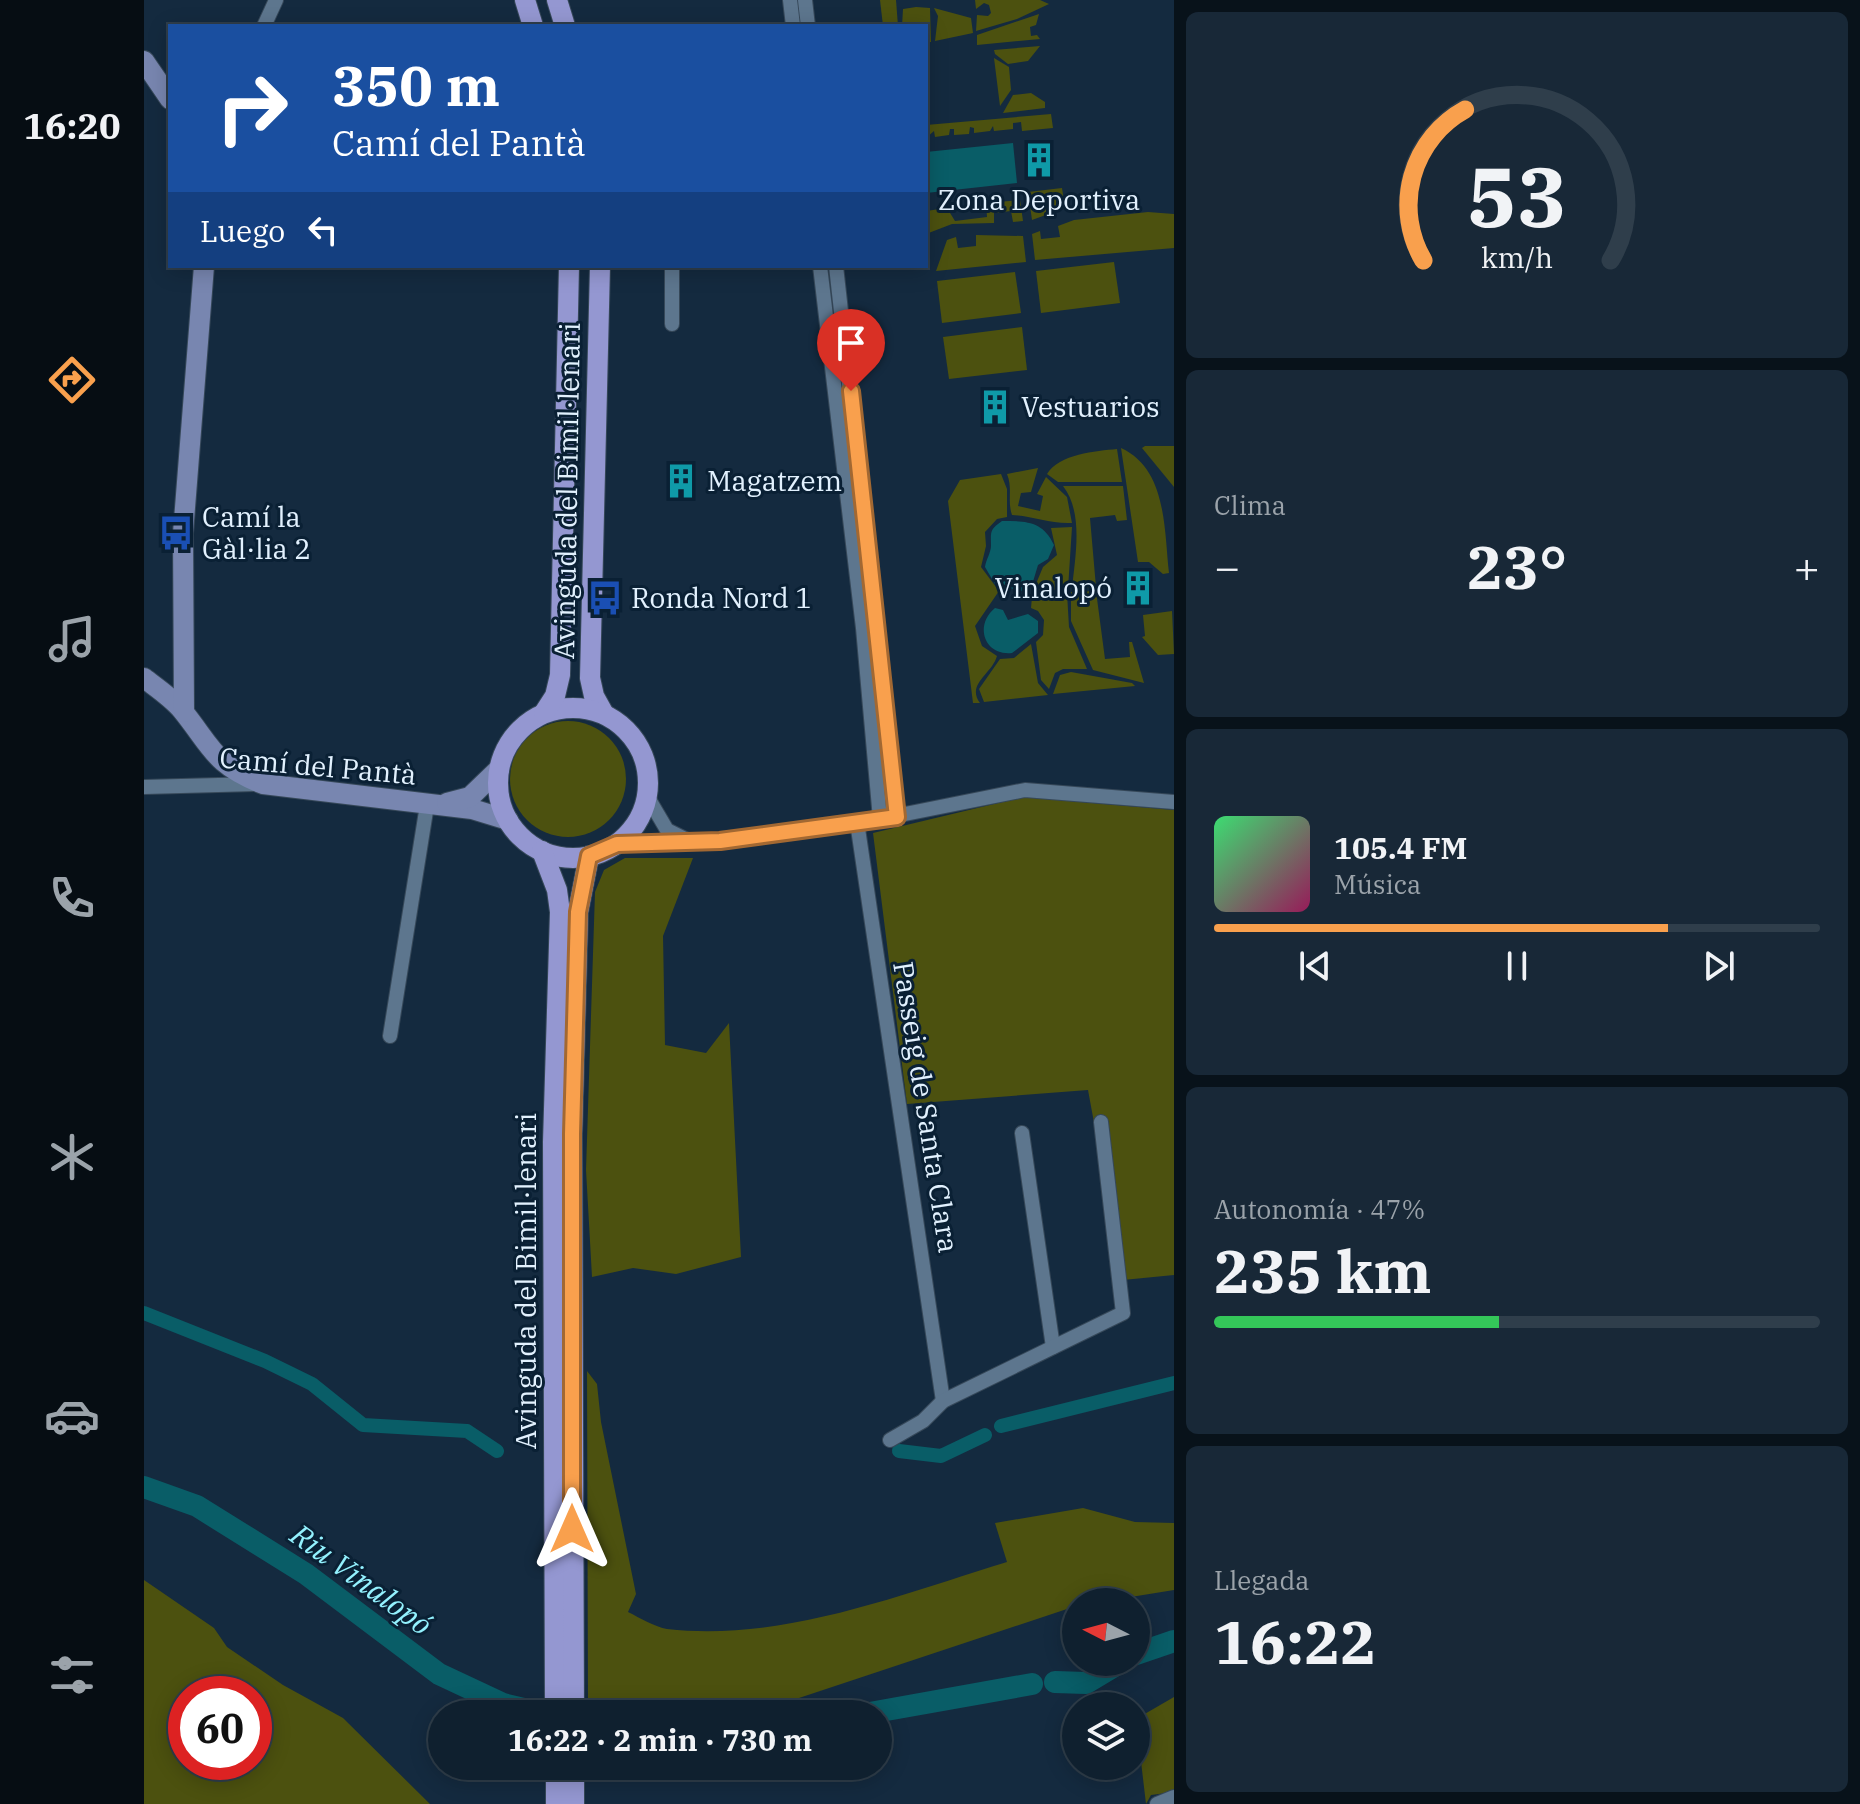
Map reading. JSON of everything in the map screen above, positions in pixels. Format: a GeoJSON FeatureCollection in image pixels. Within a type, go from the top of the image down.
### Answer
{"type":"FeatureCollection","features":[{"type":"Feature","properties":{"kind":"main road"},"geometry":{"type":"LineString","coordinates":[[525,0],[532,24]]}},
{"type":"Feature","properties":{"kind":"main road","name":"Avinguda del Bimil·lenari"},"geometry":{"type":"LineString","coordinates":[[544,713],[555,696],[560,675],[569,268]]}},
{"type":"Feature","properties":{"kind":"main road","name":"Avinguda del Bimil·lenari"},"geometry":{"type":"LineString","coordinates":[[600,268],[590,678],[594,696],[604,714]]}},
{"type":"Feature","properties":{"kind":"main road"},"geometry":{"type":"LineString","coordinates":[[579,707],[604,714],[624,728],[637,744],[647,770],[647,796],[637,822],[617,844],[589,856],[566,857],[542,851],[528,843],[508,820],[500,800],[499,769],[514,737],[544,713],[579,707]]}},
{"type":"Feature","properties":{"kind":"main road","name":"Avinguda del Bimil·lenari"},"geometry":{"type":"LineString","coordinates":[[542,851],[557,890],[560,912],[553,1142],[563,1555],[573,1700]]}},
{"type":"Feature","properties":{"kind":"main road","name":"Avinguda del Bimil·lenari"},"geometry":{"type":"LineString","coordinates":[[556,1700],[563,1555],[579,891],[589,856]]}},
{"type":"Feature","properties":{"kind":"main road"},"geometry":{"type":"LineString","coordinates":[[556,1780],[556,1804]]}},
{"type":"Feature","properties":{"kind":"main road"},"geometry":{"type":"LineString","coordinates":[[574,1780],[574,1804]]}},
{"type":"Feature","properties":{"kind":"street"},"geometry":{"type":"LineString","coordinates":[[265,24],[276,0]]}},
{"type":"Feature","properties":{"kind":"street"},"geometry":{"type":"LineString","coordinates":[[790,0],[793,24]]}},
{"type":"Feature","properties":{"kind":"street"},"geometry":{"type":"LineString","coordinates":[[805,0],[808,24]]}},
{"type":"Feature","properties":{"kind":"street"},"geometry":{"type":"LineString","coordinates":[[144,61],[168,96]]}},
{"type":"Feature","properties":{"kind":"street"},"geometry":{"type":"LineString","coordinates":[[184,712],[183,533],[204,268]]}},
{"type":"Feature","properties":{"kind":"street"},"geometry":{"type":"LineString","coordinates":[[672,268],[672,324]]}},
{"type":"Feature","properties":{"kind":"street"},"geometry":{"type":"LineString","coordinates":[[820,268],[861,613],[880,819]]}},
{"type":"Feature","properties":{"kind":"street"},"geometry":{"type":"LineString","coordinates":[[836,268],[897,817]]}},
{"type":"Feature","properties":{"kind":"street"},"geometry":{"type":"LineString","coordinates":[[144,678],[184,712],[224,764],[233,772],[263,784]]}},
{"type":"Feature","properties":{"kind":"street","name":"Camí del Pantà"},"geometry":{"type":"LineString","coordinates":[[433,805],[470,797],[499,769]]}},
{"type":"Feature","properties":{"kind":"street","name":"Camí del Pantà"},"geometry":{"type":"LineString","coordinates":[[144,787],[263,784],[472,809],[508,820]]}},
{"type":"Feature","properties":{"kind":"street"},"geometry":{"type":"LineString","coordinates":[[617,844],[697,843],[897,817],[1025,790],[1174,802]]}},
{"type":"Feature","properties":{"kind":"street"},"geometry":{"type":"LineString","coordinates":[[647,796],[667,830],[697,843]]}},
{"type":"Feature","properties":{"kind":"street"},"geometry":{"type":"LineString","coordinates":[[390,1036],[433,805]]}},
{"type":"Feature","properties":{"kind":"street","name":"Passeig de Santa Clara"},"geometry":{"type":"LineString","coordinates":[[857,822],[943,1401]]}},
{"type":"Feature","properties":{"kind":"street"},"geometry":{"type":"LineString","coordinates":[[890,1440],[923,1421],[943,1401],[1123,1313],[1101,1122]]}},
{"type":"Feature","properties":{"kind":"street"},"geometry":{"type":"LineString","coordinates":[[1022,1133],[1053,1347]]}},
{"type":"Feature","properties":{"kind":"street"},"geometry":{"type":"LineString","coordinates":[[1157,1804],[1174,1797]]}},
{"type":"Feature","properties":{"kind":"shaded area"},"geometry":{"type":"Polygon","coordinates":[[[880,0],[896,0],[898,24],[883,24],[880,0]]]}},
{"type":"Feature","properties":{"kind":"shaded area"},"geometry":{"type":"Polygon","coordinates":[[[975,0],[1040,0],[1049,4],[1017,19],[976,31],[977,15],[988,16],[991,13],[989,5],[984,3],[976,9],[975,0]]]}},
{"type":"Feature","properties":{"kind":"shaded area"},"geometry":{"type":"Polygon","coordinates":[[[930,8],[931,42],[928,42],[928,24],[902,24],[903,9],[930,8]]]}},
{"type":"Feature","properties":{"kind":"shaded area"},"geometry":{"type":"Polygon","coordinates":[[[934,8],[971,18],[973,33],[935,41],[938,16],[934,8]]]}},
{"type":"Feature","properties":{"kind":"shaded area"},"geometry":{"type":"Polygon","coordinates":[[[1039,14],[1036,25],[1030,27],[1031,36],[1037,35],[1040,39],[977,45],[977,35],[1039,14]]]}},
{"type":"Feature","properties":{"kind":"shaded area"},"geometry":{"type":"Polygon","coordinates":[[[1040,46],[1028,61],[1008,64],[994,50],[1040,46]]]}},
{"type":"Feature","properties":{"kind":"shaded area"},"geometry":{"type":"Polygon","coordinates":[[[994,58],[1009,67],[1011,90],[1000,106],[994,58]]]}},
{"type":"Feature","properties":{"kind":"shaded area"},"geometry":{"type":"Polygon","coordinates":[[[1031,93],[1045,102],[1045,108],[1003,113],[1013,95],[1031,93]]]}},
{"type":"Feature","properties":{"kind":"shaded area"},"geometry":{"type":"Polygon","coordinates":[[[1051,114],[1053,128],[1022,131],[1021,122],[1013,123],[1013,129],[994,131],[993,126],[990,131],[974,133],[974,128],[970,127],[969,134],[954,135],[954,129],[950,129],[949,135],[935,137],[934,131],[928,136],[928,125],[1051,114]]]}},
{"type":"Feature","properties":{"kind":"shaded area"},"geometry":{"type":"Polygon","coordinates":[[[1013,143],[1017,183],[928,193],[928,152],[1013,143]]]}},
{"type":"Feature","properties":{"kind":"shaded area"},"geometry":{"type":"Polygon","coordinates":[[[1062,188],[1065,208],[1032,220],[1028,192],[1062,188]]]}},
{"type":"Feature","properties":{"kind":"shaded area"},"geometry":{"type":"Polygon","coordinates":[[[1020,200],[1023,221],[1013,222],[1011,211],[994,213],[994,223],[952,224],[928,233],[928,211],[947,208],[955,221],[987,217],[986,203],[1020,200]]]}},
{"type":"Feature","properties":{"kind":"shaded area"},"geometry":{"type":"Polygon","coordinates":[[[1148,212],[1174,214],[1174,248],[1035,260],[1032,234],[1040,231],[1041,239],[1060,237],[1058,226],[1074,220],[1148,212]]]}},
{"type":"Feature","properties":{"kind":"shaded area"},"geometry":{"type":"Polygon","coordinates":[[[976,235],[1023,236],[1026,262],[936,271],[947,240],[956,237],[958,248],[976,246],[976,235]]]}},
{"type":"Feature","properties":{"kind":"shaded area"},"geometry":{"type":"Polygon","coordinates":[[[1114,262],[1120,303],[1041,313],[1036,271],[1114,262]]]}},
{"type":"Feature","properties":{"kind":"shaded area"},"geometry":{"type":"Polygon","coordinates":[[[1015,272],[1021,313],[942,323],[937,281],[1015,272]]]}},
{"type":"Feature","properties":{"kind":"shaded area"},"geometry":{"type":"Polygon","coordinates":[[[1022,327],[1027,370],[949,379],[943,337],[1022,327]]]}},
{"type":"Feature","properties":{"kind":"shaded area"},"geometry":{"type":"Polygon","coordinates":[[[1174,446],[1174,487],[1142,448],[1174,446]]]}},
{"type":"Feature","properties":{"kind":"shaded area"},"geometry":{"type":"Polygon","coordinates":[[[1121,448],[1136,458],[1155,485],[1164,520],[1169,573],[1163,574],[1149,562],[1138,562],[1121,448]]]}},
{"type":"Feature","properties":{"kind":"shaded area"},"geometry":{"type":"Polygon","coordinates":[[[1117,449],[1122,482],[1058,482],[1047,474],[1069,458],[1117,449]]]}},
{"type":"Feature","properties":{"kind":"shaded area"},"geometry":{"type":"Polygon","coordinates":[[[1038,468],[1031,492],[1021,493],[1018,506],[1040,511],[1043,496],[1037,494],[1046,477],[1067,497],[1072,523],[1012,515],[1007,474],[1038,468]]]}},
{"type":"Feature","properties":{"kind":"shaded area"},"geometry":{"type":"Polygon","coordinates":[[[1001,474],[1007,489],[1007,517],[997,519],[985,532],[986,546],[981,567],[999,591],[975,626],[982,646],[997,656],[976,690],[980,703],[973,703],[948,501],[960,480],[1001,474]]]}},
{"type":"Feature","properties":{"kind":"shaded area"},"geometry":{"type":"Polygon","coordinates":[[[1063,486],[1123,486],[1127,520],[1117,521],[1115,515],[1090,518],[1096,587],[1072,589],[1076,522],[1070,497],[1063,486]]]}},
{"type":"Feature","properties":{"kind":"shaded area"},"geometry":{"type":"Polygon","coordinates":[[[1002,521],[1033,524],[1045,531],[1054,545],[1048,559],[1038,565],[1032,585],[1022,591],[995,584],[985,567],[992,532],[1002,521]]]}},
{"type":"Feature","properties":{"kind":"shaded area"},"geometry":{"type":"Polygon","coordinates":[[[1072,527],[1068,589],[1033,591],[1043,567],[1057,555],[1051,528],[1072,527]]]}},
{"type":"Feature","properties":{"kind":"shaded area"},"geometry":{"type":"Polygon","coordinates":[[[1096,591],[1105,659],[1130,657],[1129,642],[1132,642],[1144,683],[1093,670],[1071,621],[1071,592],[1096,591]]]}},
{"type":"Feature","properties":{"kind":"shaded area"},"geometry":{"type":"Polygon","coordinates":[[[1067,593],[1069,627],[1087,669],[1063,669],[1055,673],[1049,689],[1041,680],[1036,642],[1043,635],[1044,620],[1038,611],[1031,608],[1032,597],[1067,593]]]}},
{"type":"Feature","properties":{"kind":"shaded area"},"geometry":{"type":"Polygon","coordinates":[[[995,608],[1003,610],[1008,620],[1028,614],[1038,621],[1038,633],[1012,653],[995,650],[985,638],[984,630],[995,608]]]}},
{"type":"Feature","properties":{"kind":"shaded area"},"geometry":{"type":"Polygon","coordinates":[[[1172,611],[1174,654],[1158,655],[1142,637],[1145,636],[1143,615],[1172,611]]]}},
{"type":"Feature","properties":{"kind":"shaded area"},"geometry":{"type":"Polygon","coordinates":[[[1031,644],[1038,683],[1048,695],[984,702],[979,689],[1000,659],[1014,658],[1031,644]]]}},
{"type":"Feature","properties":{"kind":"shaded area"},"geometry":{"type":"Polygon","coordinates":[[[1071,672],[1135,686],[1053,694],[1060,675],[1071,672]]]}},
{"type":"Feature","properties":{"kind":"shaded area"},"geometry":{"type":"Polygon","coordinates":[[[568,721],[590,725],[609,738],[622,757],[626,779],[622,801],[609,820],[590,833],[568,837],[546,833],[527,820],[514,801],[510,779],[514,757],[527,738],[546,725],[568,721]]]}},
{"type":"Feature","properties":{"kind":"shaded area"},"geometry":{"type":"Polygon","coordinates":[[[1023,797],[1174,810],[1174,1275],[1123,1280],[1088,1090],[907,1104],[873,833],[1023,797]]]}},
{"type":"Feature","properties":{"kind":"shaded area"},"geometry":{"type":"Polygon","coordinates":[[[625,858],[693,858],[663,936],[665,1045],[706,1053],[729,1023],[741,1257],[676,1274],[633,1268],[592,1277],[586,1170],[595,892],[604,870],[625,858]]]}},
{"type":"Feature","properties":{"kind":"shaded area"},"geometry":{"type":"Polygon","coordinates":[[[587,1371],[597,1384],[601,1422],[636,1594],[628,1612],[667,1629],[753,1629],[797,1622],[882,1601],[1007,1562],[995,1523],[1083,1508],[1135,1522],[1174,1523],[1174,1590],[1150,1594],[1150,1588],[1062,1588],[1062,1611],[793,1700],[588,1700],[587,1371]]]}},
{"type":"Feature","properties":{"kind":"shaded area"},"geometry":{"type":"Polygon","coordinates":[[[144,1580],[214,1628],[227,1647],[270,1676],[168,1676],[168,1780],[272,1780],[272,1678],[343,1718],[430,1804],[144,1804],[144,1580]]]}},
{"type":"Feature","properties":{"kind":"shaded area"},"geometry":{"type":"Polygon","coordinates":[[[1174,1697],[1174,1792],[1151,1795],[1146,1804],[1143,1780],[1150,1780],[1150,1711],[1174,1697]]]}},
{"type":"Feature","properties":{"kind":"waterway"},"geometry":{"type":"LineString","coordinates":[[144,1313],[265,1361],[312,1384],[363,1425],[467,1431],[497,1451]]}},
{"type":"Feature","properties":{"kind":"waterway"},"geometry":{"type":"LineString","coordinates":[[1001,1426],[1174,1383]]}},
{"type":"Feature","properties":{"kind":"waterway"},"geometry":{"type":"LineString","coordinates":[[899,1451],[941,1456],[985,1435]]}},
{"type":"Feature","properties":{"kind":"waterway","name":"Riu Vinalopó"},"geometry":{"type":"LineString","coordinates":[[144,1487],[197,1506],[306,1574],[439,1674],[494,1700]]}},
{"type":"Feature","properties":{"kind":"waterway","name":"Riu Vinalopó"},"geometry":{"type":"LineString","coordinates":[[1150,1649],[1174,1641]]}},
{"type":"Feature","properties":{"kind":"waterway","name":"Riu Vinalopó"},"geometry":{"type":"LineString","coordinates":[[1055,1682],[1086,1683],[1098,1676]]}},
{"type":"Feature","properties":{"kind":"waterway","name":"Riu Vinalopó"},"geometry":{"type":"LineString","coordinates":[[892,1709],[1032,1684]]}},
{"type":"Feature","properties":{"kind":"place","name":"Zona Deportiva"},"geometry":{"type":"Point","coordinates":[1039,160]}},
{"type":"Feature","properties":{"kind":"place","name":"Vestuarios"},"geometry":{"type":"Point","coordinates":[995,407]}},
{"type":"Feature","properties":{"kind":"place","name":"Magatzem"},"geometry":{"type":"Point","coordinates":[681,481]}},
{"type":"Feature","properties":{"kind":"place","name":"Camí la Gàl·lia 2"},"geometry":{"type":"Point","coordinates":[176,533]}},
{"type":"Feature","properties":{"kind":"place","name":"Vinalopó"},"geometry":{"type":"Point","coordinates":[1138,588]}},
{"type":"Feature","properties":{"kind":"place","name":"Ronda Nord 1"},"geometry":{"type":"Point","coordinates":[605,598]}},
{"type":"Feature","properties":{"kind":"route"},"geometry":{"type":"LineString","coordinates":[[572,1529],[572,1134],[579,891],[589,856],[617,844],[720,841],[897,817],[851,391]]}}]}
